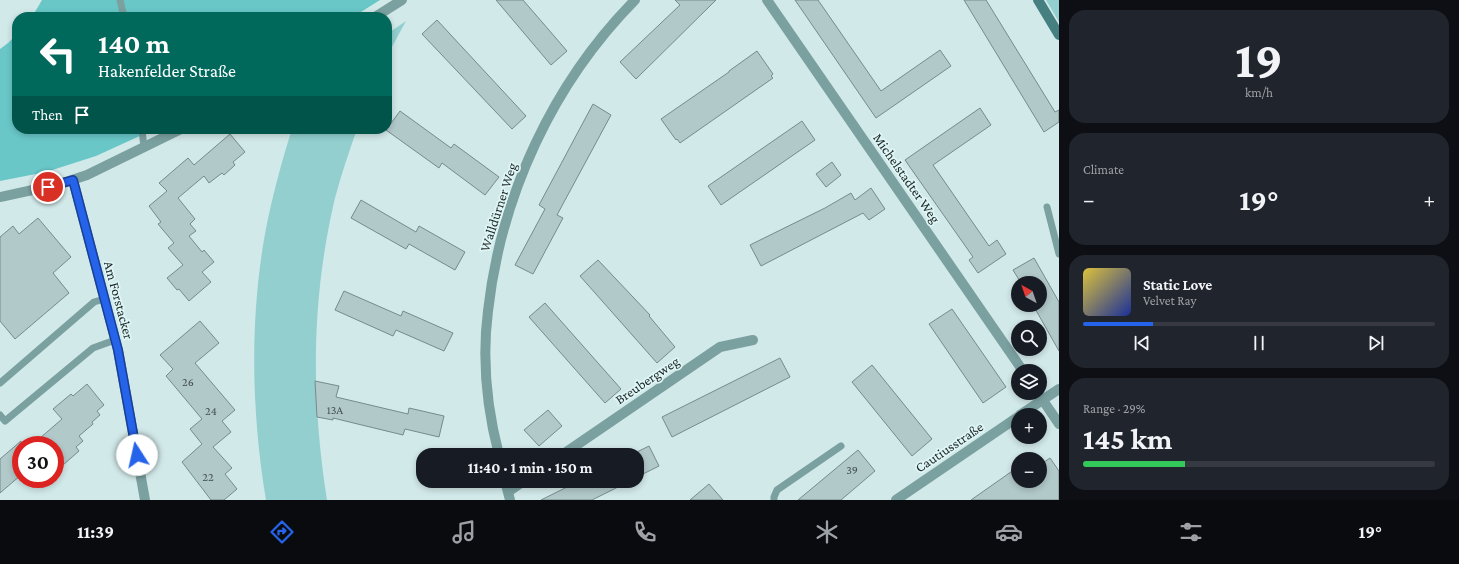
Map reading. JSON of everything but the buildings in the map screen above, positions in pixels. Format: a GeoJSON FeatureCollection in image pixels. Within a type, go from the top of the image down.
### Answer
{"type":"FeatureCollection","features":[{"type":"Feature","properties":{"kind":"main road"},"geometry":{"type":"LineString","coordinates":[[1038,0],[1059,35]]}},
{"type":"Feature","properties":{"kind":"street"},"geometry":{"type":"LineString","coordinates":[[382,12],[402,0]]}},
{"type":"Feature","properties":{"kind":"street","name":"Walldürner Weg"},"geometry":{"type":"LineString","coordinates":[[498,448],[490,403],[486,366],[488,312],[498,249],[526,166],[553,109],[572,77],[603,34],[634,0]]}},
{"type":"Feature","properties":{"kind":"street","name":"Michelstadter Weg"},"geometry":{"type":"LineString","coordinates":[[767,0],[1018,364]]}},
{"type":"Feature","properties":{"kind":"street"},"geometry":{"type":"LineString","coordinates":[[0,197],[73,180],[87,175],[171,134]]}},
{"type":"Feature","properties":{"kind":"street","name":"Am Forstacker"},"geometry":{"type":"LineString","coordinates":[[73,180],[121,365],[145,500]]}},
{"type":"Feature","properties":{"kind":"street","name":"Breubergweg"},"geometry":{"type":"LineString","coordinates":[[572,448],[720,347],[752,340]]}},
{"type":"Feature","properties":{"kind":"street","name":"Cautiusstraße"},"geometry":{"type":"LineString","coordinates":[[1047,393],[1059,388]]}},
{"type":"Feature","properties":{"kind":"street","name":"Cautiusstraße"},"geometry":{"type":"LineString","coordinates":[[1027,408],[1036,400]]}},
{"type":"Feature","properties":{"kind":"street"},"geometry":{"type":"LineString","coordinates":[[1043,400],[1059,424]]}},
{"type":"Feature","properties":{"kind":"street","name":"Cautiusstraße"},"geometry":{"type":"LineString","coordinates":[[896,500],[1011,421]]}},
{"type":"Feature","properties":{"kind":"street"},"geometry":{"type":"LineString","coordinates":[[509,496],[517,488]]}},
{"type":"Feature","properties":{"kind":"lane"},"geometry":{"type":"LineString","coordinates":[[120,0],[123,12]]}},
{"type":"Feature","properties":{"kind":"lane"},"geometry":{"type":"LineString","coordinates":[[143,134],[144,148]]}},
{"type":"Feature","properties":{"kind":"lane"},"geometry":{"type":"LineString","coordinates":[[1047,207],[1059,254]]}},
{"type":"Feature","properties":{"kind":"lane"},"geometry":{"type":"LineString","coordinates":[[0,383],[94,302],[104,299]]}},
{"type":"Feature","properties":{"kind":"lane"},"geometry":{"type":"LineString","coordinates":[[0,415],[5,421],[93,348],[114,340]]}},
{"type":"Feature","properties":{"kind":"lane"},"geometry":{"type":"LineString","coordinates":[[774,500],[777,490],[841,446]]}},
{"type":"Feature","properties":{"kind":"shaded area"},"geometry":{"type":"Polygon","coordinates":[[[42,0],[380,0],[361,12],[35,12],[42,0]]]}},
{"type":"Feature","properties":{"kind":"shaded area"},"geometry":{"type":"Polygon","coordinates":[[[1046,0],[1059,0],[1059,22],[1046,0]]]}},
{"type":"Feature","properties":{"kind":"shaded area"},"geometry":{"type":"Polygon","coordinates":[[[406,21],[392,47],[392,31],[406,21]]]}},
{"type":"Feature","properties":{"kind":"shaded area"},"geometry":{"type":"Polygon","coordinates":[[[12,39],[12,134],[144,134],[96,156],[46,172],[0,181],[0,49],[12,39]]]}},
{"type":"Feature","properties":{"kind":"shaded area"},"geometry":{"type":"Polygon","coordinates":[[[291,134],[355,134],[342,172],[327,236],[321,274],[318,311],[316,386],[318,424],[327,500],[266,500],[261,464],[255,390],[254,352],[256,315],[264,241],[271,205],[291,134]]]}},
{"type":"Feature","properties":{"kind":"route"},"geometry":{"type":"LineString","coordinates":[[48,187],[73,180],[114,340],[118,350],[137,455]]}}]}
